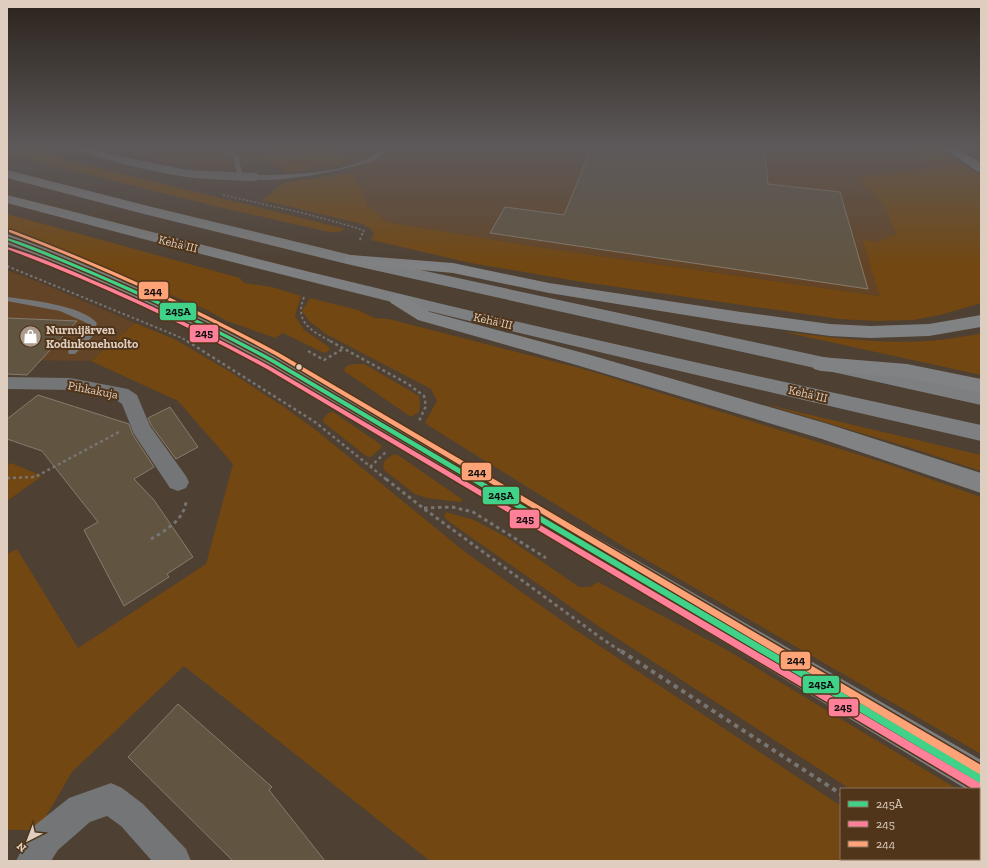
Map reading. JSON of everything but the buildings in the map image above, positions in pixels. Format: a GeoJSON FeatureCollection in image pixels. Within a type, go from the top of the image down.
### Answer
{"type":"FeatureCollection","features":[{"type":"Feature","properties":{"kind":"highway"},"geometry":{"type":"LineString","coordinates":[[56,187],[351,260],[981,398]]}},
{"type":"Feature","properties":{"kind":"highway","name":"Kehä III"},"geometry":{"type":"LineString","coordinates":[[7,199],[118,229],[397,299],[981,433]]}},
{"type":"Feature","properties":{"kind":"highway"},"geometry":{"type":"LineString","coordinates":[[351,260],[453,268],[549,288],[741,318],[830,330],[870,332],[929,330],[981,321]]}},
{"type":"Feature","properties":{"kind":"highway"},"geometry":{"type":"LineString","coordinates":[[397,299],[424,316],[580,359],[828,432],[981,483]]}},
{"type":"Feature","properties":{"kind":"highway"},"geometry":{"type":"LineString","coordinates":[[822,364],[906,371],[981,386]]}},
{"type":"Feature","properties":{"kind":"main road"},"geometry":{"type":"LineString","coordinates":[[7,240],[49,254],[126,287],[210,326],[319,386],[981,779]]}},
{"type":"Feature","properties":{"kind":"street","name":"Pihkakuja"},"geometry":{"type":"LineString","coordinates":[[7,383],[70,384],[122,394],[130,400],[141,429],[178,482]]}},
{"type":"Feature","properties":{"kind":"street"},"geometry":{"type":"LineString","coordinates":[[33,861],[46,838],[80,809],[110,799],[132,815],[174,861]]}},
{"type":"Feature","properties":{"kind":"lane"},"geometry":{"type":"LineString","coordinates":[[7,299],[58,308],[84,317],[93,323],[89,335],[72,352]]}},
{"type":"Feature","properties":{"kind":"path"},"geometry":{"type":"LineString","coordinates":[[7,266],[182,338],[315,422],[423,508],[601,638],[840,793]]}},
{"type":"Feature","properties":{"kind":"path"},"geometry":{"type":"LineString","coordinates":[[304,297],[299,314],[305,324],[317,334],[408,384],[424,396],[426,406],[421,419],[370,467]]}},
{"type":"Feature","properties":{"kind":"path"},"geometry":{"type":"LineString","coordinates":[[308,351],[324,360],[343,348]]}},
{"type":"Feature","properties":{"kind":"path"},"geometry":{"type":"LineString","coordinates":[[7,478],[18,476],[28,478],[35,477],[121,431]]}},
{"type":"Feature","properties":{"kind":"path"},"geometry":{"type":"LineString","coordinates":[[151,539],[163,532],[184,512],[187,504],[178,482]]}},
{"type":"Feature","properties":{"kind":"path"},"geometry":{"type":"LineString","coordinates":[[423,508],[452,506],[473,512],[546,558]]}},
{"type":"Feature","properties":{"kind":"shaded area"},"geometry":{"type":"Polygon","coordinates":[[[136,187],[174,187],[346,229],[338,232],[329,232],[136,187]]]}},
{"type":"Feature","properties":{"kind":"shaded area"},"geometry":{"type":"Polygon","coordinates":[[[279,187],[360,187],[367,205],[387,222],[551,249],[880,296],[862,239],[876,242],[896,234],[883,204],[865,187],[981,187],[981,303],[940,315],[913,320],[876,321],[839,319],[576,281],[471,263],[371,240],[374,234],[371,229],[362,224],[262,200],[279,187]]]}},
{"type":"Feature","properties":{"kind":"shaded area"},"geometry":{"type":"Polygon","coordinates":[[[360,187],[865,187],[883,204],[896,235],[876,242],[863,239],[881,296],[551,249],[387,222],[367,205],[360,187]]]}},
{"type":"Feature","properties":{"kind":"shaded area"},"geometry":{"type":"Polygon","coordinates":[[[7,214],[240,278],[244,283],[272,287],[301,296],[295,316],[304,330],[329,347],[330,350],[324,353],[283,333],[275,338],[227,321],[207,310],[72,254],[7,229],[7,214]]]}},
{"type":"Feature","properties":{"kind":"shaded area"},"geometry":{"type":"Polygon","coordinates":[[[7,270],[135,323],[91,361],[7,360],[7,270]]]}},
{"type":"Feature","properties":{"kind":"shaded area"},"geometry":{"type":"Polygon","coordinates":[[[310,298],[358,310],[374,318],[389,319],[587,370],[885,463],[981,497],[981,754],[626,548],[429,426],[425,422],[437,401],[431,389],[326,334],[309,321],[302,311],[310,298]]]}},
{"type":"Feature","properties":{"kind":"shaded area"},"geometry":{"type":"Polygon","coordinates":[[[135,323],[176,340],[232,373],[284,407],[317,431],[465,552],[571,627],[840,805],[840,860],[924,861],[430,861],[184,666],[72,772],[38,830],[7,830],[7,554],[17,549],[78,648],[206,564],[233,464],[178,401],[91,361],[135,323]]]}},
{"type":"Feature","properties":{"kind":"shaded area"},"geometry":{"type":"Polygon","coordinates":[[[784,332],[890,342],[933,341],[981,333],[981,375],[784,332]]]}},
{"type":"Feature","properties":{"kind":"shaded area"},"geometry":{"type":"Polygon","coordinates":[[[364,364],[419,396],[419,412],[411,417],[344,371],[348,365],[364,364]]]}},
{"type":"Feature","properties":{"kind":"shaded area"},"geometry":{"type":"Polygon","coordinates":[[[764,404],[981,455],[981,471],[908,447],[764,404]]]}},
{"type":"Feature","properties":{"kind":"shaded area"},"geometry":{"type":"Polygon","coordinates":[[[333,412],[380,444],[382,447],[371,457],[366,456],[322,421],[328,413],[333,412]]]}},
{"type":"Feature","properties":{"kind":"shaded area"},"geometry":{"type":"Polygon","coordinates":[[[394,454],[398,455],[463,500],[459,502],[427,498],[415,494],[384,470],[384,462],[387,458],[394,454]]]}},
{"type":"Feature","properties":{"kind":"shaded area"},"geometry":{"type":"Polygon","coordinates":[[[11,463],[42,476],[7,501],[7,465],[11,463]]]}},
{"type":"Feature","properties":{"kind":"shaded area"},"geometry":{"type":"Polygon","coordinates":[[[446,512],[474,520],[506,537],[579,587],[590,587],[598,582],[727,650],[955,788],[848,788],[598,626],[448,521],[444,516],[446,512]]]}},
{"type":"Feature","properties":{"kind":"transit line","name":"244"},"geometry":{"type":"LineString","coordinates":[[10,231],[146,287],[245,336],[981,770]]}},
{"type":"Feature","properties":{"kind":"transit line","name":"245A"},"geometry":{"type":"LineString","coordinates":[[7,239],[109,280],[175,310],[241,343],[981,779]]}},
{"type":"Feature","properties":{"kind":"transit line","name":"245"},"geometry":{"type":"LineString","coordinates":[[7,248],[75,274],[141,303],[205,334],[269,368],[977,786]]}},
{"type":"Feature","properties":{"kind":"place","name":"Nurmijärven Kodinkonehuolto"},"geometry":{"type":"Point","coordinates":[30,337]}}]}
